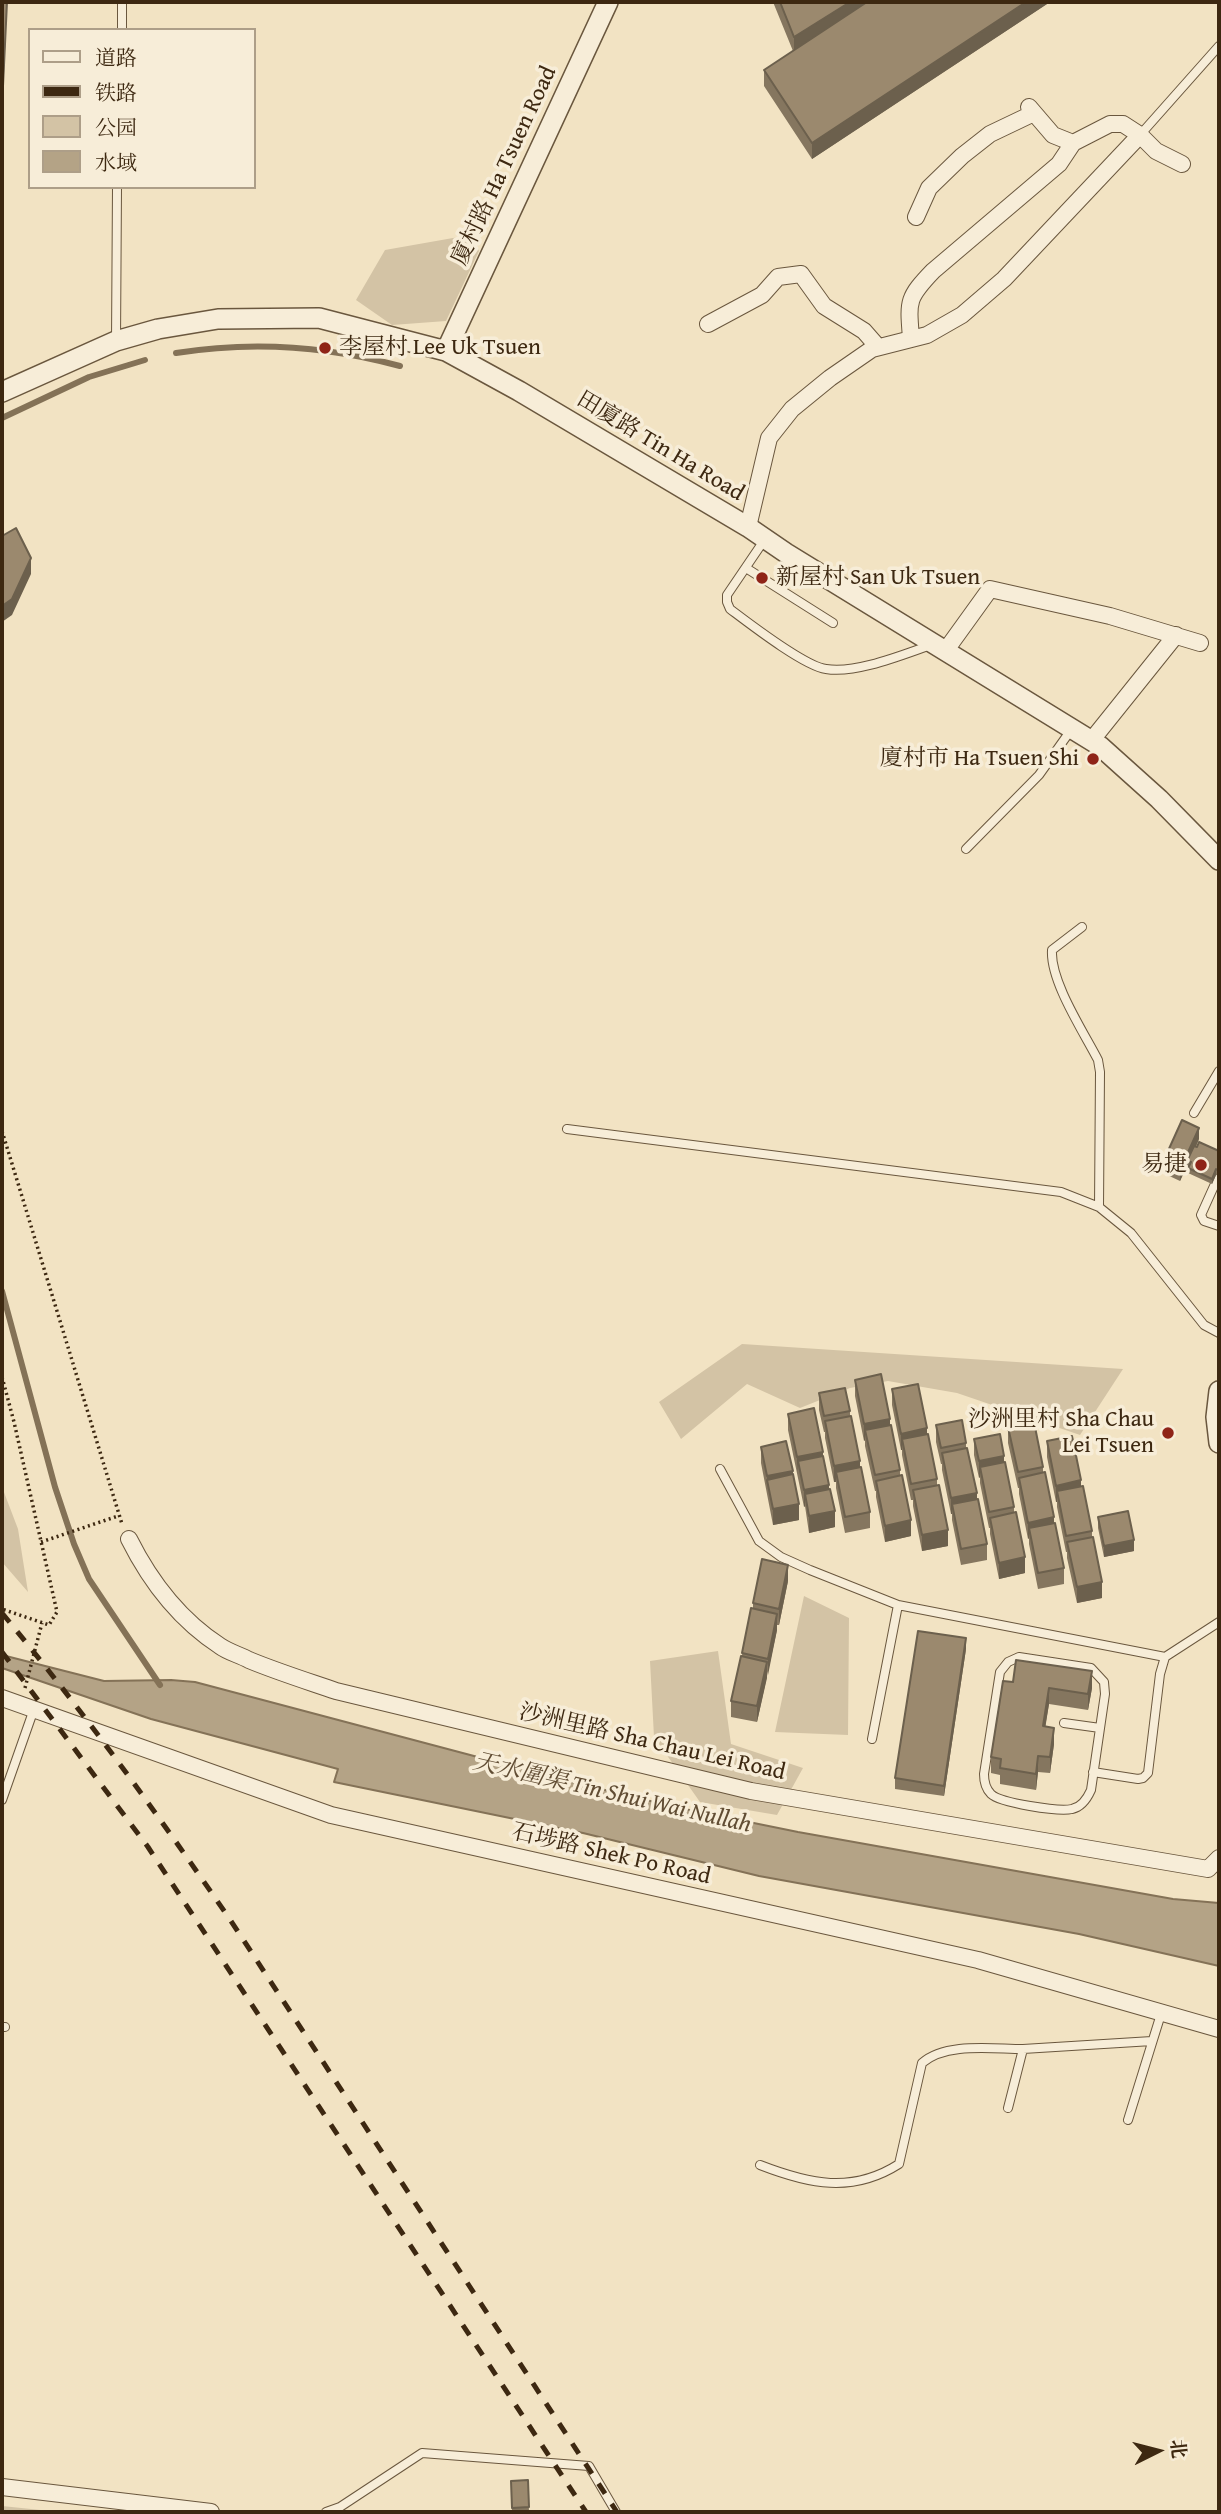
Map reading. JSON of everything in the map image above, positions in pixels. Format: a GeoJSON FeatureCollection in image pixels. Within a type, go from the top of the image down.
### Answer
{"type":"FeatureCollection","features":[{"type":"Feature","properties":{"kind":"street","name":"廈村路 Ha Tsuen Road"},"geometry":{"type":"LineString","coordinates":[[446,351],[608,2]]}},
{"type":"Feature","properties":{"kind":"street"},"geometry":{"type":"LineString","coordinates":[[916,217],[929,188],[962,156],[990,134],[1032,110],[1053,135],[1073,143]]}},
{"type":"Feature","properties":{"kind":"street"},"geometry":{"type":"LineString","coordinates":[[911,338],[908,304],[916,289],[933,271],[1059,164],[1073,143],[1110,124],[1124,124],[1156,151],[1182,164]]}},
{"type":"Feature","properties":{"kind":"street"},"geometry":{"type":"LineString","coordinates":[[748,527],[769,438],[792,409],[830,378],[878,347],[927,335],[962,315],[1004,279],[1140,135]]}},
{"type":"Feature","properties":{"kind":"street"},"geometry":{"type":"LineString","coordinates":[[708,324],[762,295],[778,276],[801,274],[824,306],[864,331],[878,347]]}},
{"type":"Feature","properties":{"kind":"street","name":"田廈路 Tin Ha Road"},"geometry":{"type":"LineString","coordinates":[[2,391],[116,341],[162,328],[218,319],[319,318],[446,351],[519,391],[748,527],[1073,728],[1124,766],[1219,860]]}},
{"type":"Feature","properties":{"kind":"street"},"geometry":{"type":"LineString","coordinates":[[941,647],[990,589],[1110,616],[1200,643]]}},
{"type":"Feature","properties":{"kind":"street"},"geometry":{"type":"LineString","coordinates":[[1091,741],[1176,635]]}},
{"type":"Feature","properties":{"kind":"street"},"geometry":{"type":"LineString","coordinates":[[1219,1391],[1216,1418],[1219,1443]]}},
{"type":"Feature","properties":{"kind":"street","name":"沙洲里路 Sha Chau Lei Road"},"geometry":{"type":"LineString","coordinates":[[129,1539],[141,1563],[169,1600],[184,1617],[221,1647],[273,1670],[337,1691],[751,1791],[1208,1869],[1219,1858]]}},
{"type":"Feature","properties":{"kind":"street","name":"石埗路 Shek Po Road"},"geometry":{"type":"LineString","coordinates":[[2,1698],[331,1815],[978,1960],[1219,2029]]}},
{"type":"Feature","properties":{"kind":"street"},"geometry":{"type":"LineString","coordinates":[[2,2487],[211,2512]]}},
{"type":"Feature","properties":{"kind":"lane"},"geometry":{"type":"LineString","coordinates":[[122,2],[122,28]]}},
{"type":"Feature","properties":{"kind":"lane"},"geometry":{"type":"LineString","coordinates":[[1140,135],[1219,46]]}},
{"type":"Feature","properties":{"kind":"lane"},"geometry":{"type":"LineString","coordinates":[[116,341],[117,189]]}},
{"type":"Feature","properties":{"kind":"lane"},"geometry":{"type":"LineString","coordinates":[[765,539],[727,595],[727,602],[730,609],[779,644],[822,669],[848,669],[941,647]]}},
{"type":"Feature","properties":{"kind":"lane"},"geometry":{"type":"LineString","coordinates":[[746,568],[833,623]]}},
{"type":"Feature","properties":{"kind":"lane"},"geometry":{"type":"LineString","coordinates":[[966,849],[1040,775],[1073,728]]}},
{"type":"Feature","properties":{"kind":"lane"},"geometry":{"type":"LineString","coordinates":[[1082,927],[1052,950],[1051,963],[1057,981],[1098,1060],[1099,1207]]}},
{"type":"Feature","properties":{"kind":"lane"},"geometry":{"type":"LineString","coordinates":[[1194,1113],[1219,1071]]}},
{"type":"Feature","properties":{"kind":"lane"},"geometry":{"type":"LineString","coordinates":[[567,1129],[1061,1192],[1099,1207],[1131,1233],[1204,1325],[1219,1333]]}},
{"type":"Feature","properties":{"kind":"lane"},"geometry":{"type":"LineString","coordinates":[[1219,1175],[1201,1215],[1204,1221],[1219,1226]]}},
{"type":"Feature","properties":{"kind":"lane"},"geometry":{"type":"LineString","coordinates":[[720,1469],[759,1541],[781,1557],[898,1605],[1164,1657],[1219,1622]]}},
{"type":"Feature","properties":{"kind":"lane"},"geometry":{"type":"LineString","coordinates":[[872,1739],[898,1605]]}},
{"type":"Feature","properties":{"kind":"lane"},"geometry":{"type":"LineString","coordinates":[[1019,1657],[1091,1668],[1101,1676],[1105,1688],[1093,1772],[1089,1796],[1081,1805],[1070,1810],[1004,1800],[988,1791],[984,1774],[1000,1672],[1007,1662],[1019,1657]]}},
{"type":"Feature","properties":{"kind":"lane"},"geometry":{"type":"LineString","coordinates":[[1093,1772],[1138,1779],[1148,1773],[1164,1657]]}},
{"type":"Feature","properties":{"kind":"lane"},"geometry":{"type":"LineString","coordinates":[[2,1800],[27,1707]]}},
{"type":"Feature","properties":{"kind":"lane"},"geometry":{"type":"LineString","coordinates":[[1064,1723],[1100,1728]]}},
{"type":"Feature","properties":{"kind":"lane"},"geometry":{"type":"LineString","coordinates":[[1128,2120],[1161,2014]]}},
{"type":"Feature","properties":{"kind":"lane"},"geometry":{"type":"LineString","coordinates":[[760,2165],[794,2178],[818,2183],[861,2182],[882,2175],[899,2164],[922,2063],[932,2054],[945,2050],[1023,2049],[1152,2041]]}},
{"type":"Feature","properties":{"kind":"lane"},"geometry":{"type":"LineString","coordinates":[[1008,2108],[1023,2049]]}},
{"type":"Feature","properties":{"kind":"lane"},"geometry":{"type":"LineString","coordinates":[[326,2512],[340,2507],[422,2453],[589,2466],[616,2512]]}},
{"type":"Feature","properties":{"kind":"path"},"geometry":{"type":"LineString","coordinates":[[2,1131],[118,1516],[129,1539]]}},
{"type":"Feature","properties":{"kind":"path"},"geometry":{"type":"LineString","coordinates":[[2,1377],[57,1612],[49,1625],[2,1609]]}},
{"type":"Feature","properties":{"kind":"path"},"geometry":{"type":"LineString","coordinates":[[41,1542],[118,1516]]}},
{"type":"Feature","properties":{"kind":"path"},"geometry":{"type":"LineString","coordinates":[[27,1707],[42,1623]]}},
{"type":"Feature","properties":{"kind":"green space"},"geometry":{"type":"Polygon","coordinates":[[[470,235],[479,251],[446,321],[392,325],[356,300],[385,250],[470,235]]]}},
{"type":"Feature","properties":{"kind":"green space"},"geometry":{"type":"Polygon","coordinates":[[[742,1344],[1123,1369],[1080,1435],[957,1393],[888,1381],[850,1388],[800,1408],[747,1384],[681,1439],[659,1402],[742,1344]]]}},
{"type":"Feature","properties":{"kind":"green space"},"geometry":{"type":"Polygon","coordinates":[[[2,1487],[18,1529],[28,1592],[2,1562],[2,1487]]]}},
{"type":"Feature","properties":{"kind":"green space"},"geometry":{"type":"Polygon","coordinates":[[[804,1596],[849,1618],[848,1735],[775,1732],[804,1596]]]}},
{"type":"Feature","properties":{"kind":"green space"},"geometry":{"type":"Polygon","coordinates":[[[718,1651],[731,1744],[803,1768],[777,1815],[700,1802],[654,1737],[650,1661],[718,1651]]]}},
{"type":"Feature","properties":{"kind":"green space"},"geometry":{"type":"Polygon","coordinates":[[[2,2506],[60,2512],[2,2512],[2,2506]]]}},
{"type":"Feature","properties":{"kind":"water","name":"天水圍渠 Tin Shui Wai Nullah"},"geometry":{"type":"Polygon","coordinates":[[[2,1655],[104,1681],[195,1682],[675,1807],[798,1832],[1173,1899],[1219,1903],[1219,1966],[1079,1934],[759,1876],[583,1833],[334,1782],[338,1769],[151,1719],[2,1668],[2,1655]]]}},
{"type":"Feature","properties":{"kind":"building"},"geometry":{"type":"Polygon","coordinates":[[[2,2],[7,2],[2,107],[2,2]]]}},
{"type":"Feature","properties":{"kind":"building"},"geometry":{"type":"Polygon","coordinates":[[[780,2],[850,2],[794,37],[780,2]]]}},
{"type":"Feature","properties":{"kind":"building"},"geometry":{"type":"Polygon","coordinates":[[[867,2],[1026,2],[812,143],[764,70],[867,2]]]}},
{"type":"Feature","properties":{"kind":"building"},"geometry":{"type":"Polygon","coordinates":[[[16,528],[31,558],[12,599],[2,606],[2,536],[16,528]]]}},
{"type":"Feature","properties":{"kind":"building"},"geometry":{"type":"Polygon","coordinates":[[[1182,1120],[1199,1128],[1180,1170],[1163,1162],[1182,1120]]]}},
{"type":"Feature","properties":{"kind":"building"},"geometry":{"type":"Polygon","coordinates":[[[1199,1142],[1219,1151],[1219,1171],[1216,1169],[1212,1179],[1188,1168],[1191,1162],[1187,1161],[1199,1142]]]}},
{"type":"Feature","properties":{"kind":"building"},"geometry":{"type":"Polygon","coordinates":[[[881,1374],[890,1419],[864,1424],[855,1380],[881,1374]]]}},
{"type":"Feature","properties":{"kind":"building"},"geometry":{"type":"Polygon","coordinates":[[[918,1384],[927,1428],[901,1434],[892,1389],[918,1384]]]}},
{"type":"Feature","properties":{"kind":"building"},"geometry":{"type":"Polygon","coordinates":[[[845,1388],[850,1411],[824,1416],[819,1393],[845,1388]]]}},
{"type":"Feature","properties":{"kind":"building"},"geometry":{"type":"Polygon","coordinates":[[[814,1408],[823,1452],[797,1457],[788,1414],[814,1408]]]}},
{"type":"Feature","properties":{"kind":"building"},"geometry":{"type":"Polygon","coordinates":[[[851,1416],[860,1461],[834,1466],[825,1421],[851,1416]]]}},
{"type":"Feature","properties":{"kind":"building"},"geometry":{"type":"Polygon","coordinates":[[[962,1420],[966,1443],[941,1448],[936,1425],[962,1420]]]}},
{"type":"Feature","properties":{"kind":"building"},"geometry":{"type":"Polygon","coordinates":[[[1034,1422],[1043,1467],[1018,1472],[1008,1427],[1034,1422]]]}},
{"type":"Feature","properties":{"kind":"building"},"geometry":{"type":"Polygon","coordinates":[[[891,1425],[900,1470],[875,1475],[865,1430],[891,1425]]]}},
{"type":"Feature","properties":{"kind":"building"},"geometry":{"type":"Polygon","coordinates":[[[928,1434],[937,1479],[911,1484],[902,1439],[928,1434]]]}},
{"type":"Feature","properties":{"kind":"building"},"geometry":{"type":"Polygon","coordinates":[[[1000,1434],[1004,1456],[979,1461],[974,1439],[1000,1434]]]}},
{"type":"Feature","properties":{"kind":"building"},"geometry":{"type":"Polygon","coordinates":[[[1072,1436],[1081,1480],[1056,1486],[1047,1441],[1072,1436]]]}},
{"type":"Feature","properties":{"kind":"building"},"geometry":{"type":"Polygon","coordinates":[[[786,1441],[793,1471],[767,1476],[761,1447],[786,1441]]]}},
{"type":"Feature","properties":{"kind":"building"},"geometry":{"type":"Polygon","coordinates":[[[967,1448],[977,1493],[951,1498],[942,1453],[967,1448]]]}},
{"type":"Feature","properties":{"kind":"building"},"geometry":{"type":"Polygon","coordinates":[[[823,1456],[829,1485],[804,1490],[798,1461],[823,1456]]]}},
{"type":"Feature","properties":{"kind":"building"},"geometry":{"type":"Polygon","coordinates":[[[1005,1462],[1014,1507],[989,1512],[980,1467],[1005,1462]]]}},
{"type":"Feature","properties":{"kind":"building"},"geometry":{"type":"Polygon","coordinates":[[[861,1467],[870,1512],[845,1517],[836,1472],[861,1467]]]}},
{"type":"Feature","properties":{"kind":"building"},"geometry":{"type":"Polygon","coordinates":[[[1045,1472],[1054,1517],[1028,1523],[1019,1478],[1045,1472]]]}},
{"type":"Feature","properties":{"kind":"building"},"geometry":{"type":"Polygon","coordinates":[[[793,1474],[799,1504],[773,1509],[767,1480],[793,1474]]]}},
{"type":"Feature","properties":{"kind":"building"},"geometry":{"type":"Polygon","coordinates":[[[902,1475],[911,1520],[885,1526],[876,1481],[902,1475]]]}},
{"type":"Feature","properties":{"kind":"building"},"geometry":{"type":"Polygon","coordinates":[[[939,1485],[948,1530],[922,1535],[913,1490],[939,1485]]]}},
{"type":"Feature","properties":{"kind":"building"},"geometry":{"type":"Polygon","coordinates":[[[1083,1486],[1092,1531],[1066,1536],[1057,1491],[1083,1486]]]}},
{"type":"Feature","properties":{"kind":"building"},"geometry":{"type":"Polygon","coordinates":[[[830,1489],[835,1511],[809,1516],[805,1494],[830,1489]]]}},
{"type":"Feature","properties":{"kind":"building"},"geometry":{"type":"Polygon","coordinates":[[[978,1499],[987,1544],[961,1549],[952,1504],[978,1499]]]}},
{"type":"Feature","properties":{"kind":"building"},"geometry":{"type":"Polygon","coordinates":[[[1128,1511],[1134,1540],[1104,1546],[1098,1517],[1128,1511]]]}},
{"type":"Feature","properties":{"kind":"building"},"geometry":{"type":"Polygon","coordinates":[[[1016,1512],[1025,1557],[999,1563],[990,1518],[1016,1512]]]}},
{"type":"Feature","properties":{"kind":"building"},"geometry":{"type":"Polygon","coordinates":[[[1055,1523],[1064,1568],[1038,1573],[1029,1528],[1055,1523]]]}},
{"type":"Feature","properties":{"kind":"building"},"geometry":{"type":"Polygon","coordinates":[[[1093,1537],[1102,1582],[1077,1587],[1067,1542],[1093,1537]]]}},
{"type":"Feature","properties":{"kind":"building"},"geometry":{"type":"Polygon","coordinates":[[[762,1559],[788,1565],[779,1609],[753,1603],[762,1559]]]}},
{"type":"Feature","properties":{"kind":"building"},"geometry":{"type":"Polygon","coordinates":[[[751,1608],[777,1614],[768,1659],[742,1653],[751,1608]]]}},
{"type":"Feature","properties":{"kind":"building"},"geometry":{"type":"Polygon","coordinates":[[[918,1631],[966,1638],[944,1786],[895,1778],[918,1631]]]}},
{"type":"Feature","properties":{"kind":"building"},"geometry":{"type":"Polygon","coordinates":[[[741,1656],[767,1662],[757,1706],[731,1701],[741,1656]]]}},
{"type":"Feature","properties":{"kind":"building"},"geometry":{"type":"Polygon","coordinates":[[[1016,1660],[1092,1671],[1088,1694],[1049,1688],[1043,1726],[1054,1728],[1050,1757],[1038,1756],[1036,1774],[1000,1768],[1001,1759],[991,1757],[1003,1681],[1013,1682],[1016,1660]]]}},
{"type":"Feature","properties":{"kind":"building"},"geometry":{"type":"Polygon","coordinates":[[[528,2480],[529,2507],[512,2508],[511,2481],[528,2480]]]}},
{"type":"Feature","properties":{"kind":"waterway"},"geometry":{"type":"LineString","coordinates":[[176,353],[232,347],[288,348],[345,354],[400,366]]}},
{"type":"Feature","properties":{"kind":"waterway"},"geometry":{"type":"LineString","coordinates":[[2,418],[89,377],[145,360]]}},
{"type":"Feature","properties":{"kind":"waterway"},"geometry":{"type":"LineString","coordinates":[[2,1291],[55,1487],[74,1544],[89,1579],[160,1685]]}},
{"type":"Feature","properties":{"kind":"railway"},"geometry":{"type":"LineString","coordinates":[[2,1613],[120,1765],[231,1921],[617,2512]]}},
{"type":"Feature","properties":{"kind":"railway"},"geometry":{"type":"LineString","coordinates":[[2,1652],[148,1847],[586,2512]]}},
{"type":"Feature","properties":{"kind":"place","name":"李屋村 Lee Uk Tsuen"},"geometry":{"type":"Point","coordinates":[325,348]}},
{"type":"Feature","properties":{"kind":"place","name":"新屋村 San Uk Tsuen"},"geometry":{"type":"Point","coordinates":[762,578]}},
{"type":"Feature","properties":{"kind":"place","name":"廈村市 Ha Tsuen Shi"},"geometry":{"type":"Point","coordinates":[1093,759]}},
{"type":"Feature","properties":{"kind":"place","name":"易捷"},"geometry":{"type":"Point","coordinates":[1201,1165]}},
{"type":"Feature","properties":{"kind":"place","name":"沙洲里村 Sha Chau Lei Tsuen"},"geometry":{"type":"Point","coordinates":[1168,1433]}}]}
